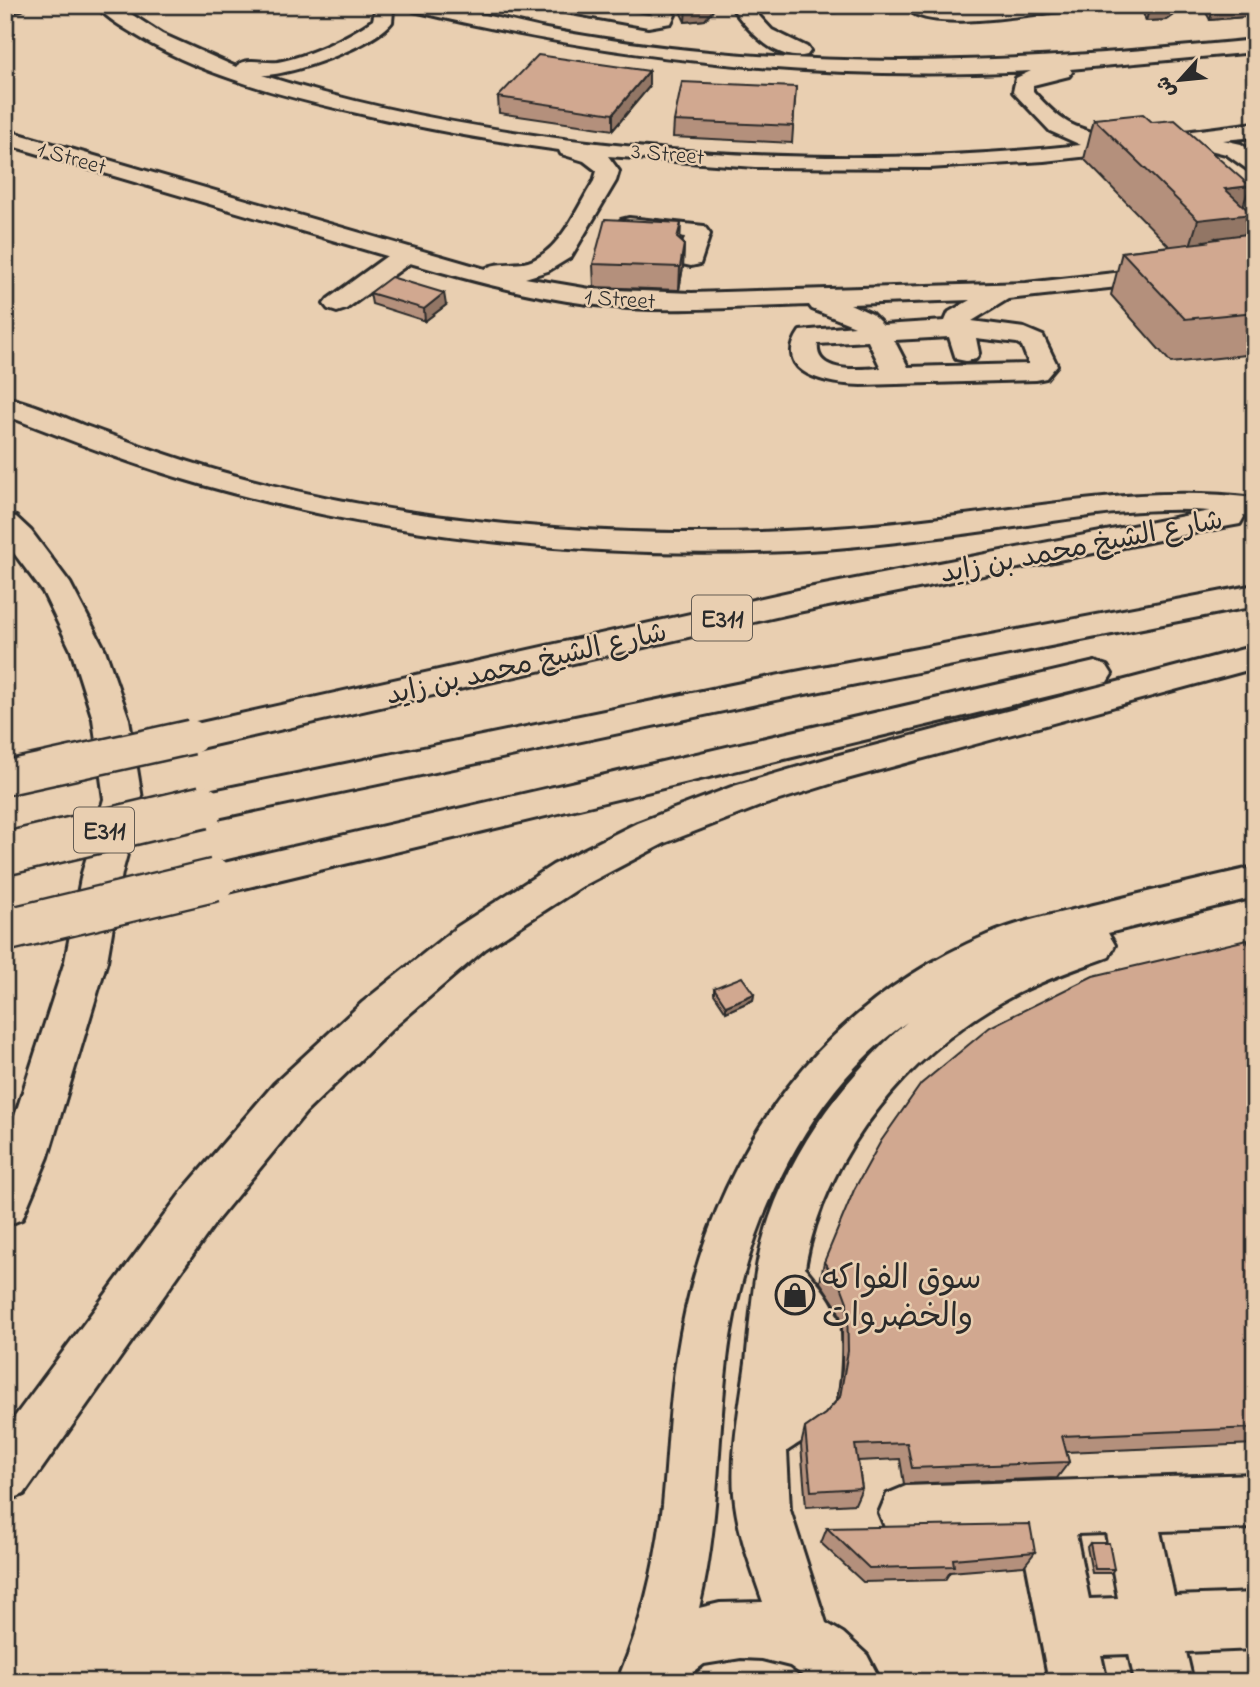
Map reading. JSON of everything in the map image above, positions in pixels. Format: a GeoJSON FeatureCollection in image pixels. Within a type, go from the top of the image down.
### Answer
{"type":"FeatureCollection","features":[{"type":"Feature","properties":{"kind":"main road"},"geometry":{"type":"LineString","coordinates":[[5,7],[15,5]]}},
{"type":"Feature","properties":{"kind":"main road"},"geometry":{"type":"LineString","coordinates":[[89,5],[123,20]]}},
{"type":"Feature","properties":{"kind":"main road","name":"3 Street"},"geometry":{"type":"LineString","coordinates":[[105,5],[123,20],[206,61],[287,89],[450,128],[523,138],[680,155],[806,162],[981,159],[1255,130]]}},
{"type":"Feature","properties":{"kind":"main road"},"geometry":{"type":"LineString","coordinates":[[206,61],[256,69],[285,67],[376,28],[385,16],[381,5]]}},
{"type":"Feature","properties":{"kind":"main road"},"geometry":{"type":"LineString","coordinates":[[414,5],[499,27],[571,40],[647,51],[779,63],[968,68],[1255,46]]}},
{"type":"Feature","properties":{"kind":"main road"},"geometry":{"type":"LineString","coordinates":[[474,5],[588,28],[696,43],[800,51],[895,54],[1010,52],[1255,32]]}},
{"type":"Feature","properties":{"kind":"main road"},"geometry":{"type":"LineString","coordinates":[[560,5],[648,21],[664,19],[666,15],[661,9],[652,5]]}},
{"type":"Feature","properties":{"kind":"main road"},"geometry":{"type":"LineString","coordinates":[[735,32],[738,5]]}},
{"type":"Feature","properties":{"kind":"main road"},"geometry":{"type":"LineString","coordinates":[[824,5],[835,5]]}},
{"type":"Feature","properties":{"kind":"main road"},"geometry":{"type":"LineString","coordinates":[[921,5],[920,9],[924,12],[942,16],[1062,5]]}},
{"type":"Feature","properties":{"kind":"main road"},"geometry":{"type":"LineString","coordinates":[[696,43],[735,32],[767,39],[800,51]]}},
{"type":"Feature","properties":{"kind":"main road"},"geometry":{"type":"LineString","coordinates":[[1175,54],[1134,63],[1036,76],[1022,85],[1026,95],[1055,127],[1065,133],[1087,140],[1216,145],[1240,152],[1255,164]]}},
{"type":"Feature","properties":{"kind":"main road","name":"1 Street"},"geometry":{"type":"LineString","coordinates":[[5,137],[468,271],[526,286],[590,297],[670,301],[1001,293],[1255,264]]}},
{"type":"Feature","properties":{"kind":"main road"},"geometry":{"type":"LineString","coordinates":[[468,271],[517,272],[545,264],[562,252],[578,221],[608,176],[606,166],[589,154],[523,138]]}},
{"type":"Feature","properties":{"kind":"main road"},"geometry":{"type":"LineString","coordinates":[[578,221],[692,230],[698,233],[691,259]]}},
{"type":"Feature","properties":{"kind":"main road"},"geometry":{"type":"LineString","coordinates":[[367,314],[325,300],[406,254]]}},
{"type":"Feature","properties":{"kind":"main road"},"geometry":{"type":"LineString","coordinates":[[972,374],[958,318],[1001,293]]}},
{"type":"Feature","properties":{"kind":"main road"},"geometry":{"type":"LineString","coordinates":[[788,299],[818,303],[861,316],[878,332],[898,375]]}},
{"type":"Feature","properties":{"kind":"main road"},"geometry":{"type":"LineString","coordinates":[[960,328],[1024,336],[1034,342],[1043,365],[1036,372],[844,376],[825,373],[810,365],[803,351],[809,337],[878,332],[960,328]]}},
{"type":"Feature","properties":{"kind":"main road"},"geometry":{"type":"LineString","coordinates":[[5,405],[125,452],[291,499],[422,522],[547,536],[668,542],[782,541],[894,532],[1125,501],[1190,500],[1255,509]]}},
{"type":"Feature","properties":{"kind":"main road","name":"شارع الشيخ محمد بن زايد"},"geometry":{"type":"LineString","coordinates":[[5,778],[797,601],[1255,509]]}},
{"type":"Feature","properties":{"kind":"main road"},"geometry":{"type":"LineString","coordinates":[[5,524],[20,538],[58,590],[89,650],[111,719],[123,799],[102,873],[86,961],[25,1157],[5,1204]]}},
{"type":"Feature","properties":{"kind":"main road","name":"E311"},"geometry":{"type":"LineString","coordinates":[[5,854],[203,807],[804,682],[1255,595]]}},
{"type":"Feature","properties":{"kind":"main road"},"geometry":{"type":"LineString","coordinates":[[6,930],[1093,674],[1206,651],[1255,645]]}},
{"type":"Feature","properties":{"kind":"main road"},"geometry":{"type":"LineString","coordinates":[[5,1475],[201,1204],[289,1098],[378,1014],[471,938],[567,876],[652,833],[747,796],[839,768],[1255,657]]}},
{"type":"Feature","properties":{"kind":"main road"},"geometry":{"type":"LineString","coordinates":[[649,1674],[672,1609],[682,1559],[690,1506],[704,1339],[719,1269],[741,1206],[763,1161],[802,1100],[840,1056],[888,1011],[944,974],[1004,946],[1068,927],[1255,882]]}},
{"type":"Feature","properties":{"kind":"main road"},"geometry":{"type":"LineString","coordinates":[[804,1642],[762,1509],[762,1437],[809,1404],[814,1388],[814,1324],[811,1315],[780,1273],[793,1221],[830,1140],[880,1073],[939,1020],[988,989],[1051,960],[1095,945],[1255,908]]}},
{"type":"Feature","properties":{"kind":"main road"},"geometry":{"type":"LineString","coordinates":[[906,1513],[1255,1501]]}},
{"type":"Feature","properties":{"kind":"main road"},"geometry":{"type":"LineString","coordinates":[[1127,1505],[1164,1682]]}},
{"type":"Feature","properties":{"kind":"main road"},"geometry":{"type":"LineString","coordinates":[[1043,1508],[1078,1682]]}},
{"type":"Feature","properties":{"kind":"main road"},"geometry":{"type":"LineString","coordinates":[[1066,1628],[1255,1621]]}},
{"type":"Feature","properties":{"kind":"main road"},"geometry":{"type":"LineString","coordinates":[[649,1674],[688,1641],[726,1629],[765,1629],[804,1642],[836,1664],[852,1682]]}},
{"type":"Feature","properties":{"kind":"building"},"geometry":{"type":"Polygon","coordinates":[[[538,55],[649,71],[613,114],[498,97],[538,55]]]}},
{"type":"Feature","properties":{"kind":"building"},"geometry":{"type":"Polygon","coordinates":[[[682,82],[796,87],[793,126],[674,121],[682,82]]]}},
{"type":"Feature","properties":{"kind":"building"},"geometry":{"type":"Polygon","coordinates":[[[1143,114],[1152,122],[1175,120],[1250,186],[1225,189],[1252,214],[1198,220],[1094,119],[1143,114]]]}},
{"type":"Feature","properties":{"kind":"building"},"geometry":{"type":"Polygon","coordinates":[[[605,219],[681,223],[677,238],[684,244],[680,267],[593,264],[605,219]]]}},
{"type":"Feature","properties":{"kind":"building"},"geometry":{"type":"Polygon","coordinates":[[[1255,233],[1255,312],[1185,319],[1122,252],[1206,242],[1204,241],[1255,233]]]}},
{"type":"Feature","properties":{"kind":"building"},"geometry":{"type":"Polygon","coordinates":[[[391,277],[444,293],[424,309],[370,293],[391,277]]]}},
{"type":"Feature","properties":{"kind":"building"},"geometry":{"type":"Polygon","coordinates":[[[1247,940],[1255,958],[1255,1094],[1250,1094],[1255,1106],[1255,1428],[1062,1436],[1069,1462],[912,1468],[907,1443],[855,1445],[862,1488],[811,1491],[805,1428],[825,1414],[840,1397],[848,1351],[847,1302],[841,1286],[824,1262],[854,1190],[881,1141],[921,1084],[990,1027],[1093,976],[1247,940]]]}},
{"type":"Feature","properties":{"kind":"building"},"geometry":{"type":"Polygon","coordinates":[[[742,977],[754,994],[726,1006],[714,988],[742,977]]]}},
{"type":"Feature","properties":{"kind":"building"},"geometry":{"type":"Polygon","coordinates":[[[1030,1524],[1035,1552],[953,1559],[954,1566],[869,1568],[827,1528],[1030,1524]]]}},
{"type":"Feature","properties":{"kind":"building"},"geometry":{"type":"Polygon","coordinates":[[[1090,1543],[1109,1543],[1114,1569],[1095,1569],[1090,1543]]]}},
{"type":"Feature","properties":{"kind":"place","name":"سوق الفواكه والخضروات"},"geometry":{"type":"Point","coordinates":[795,1295]}}]}
